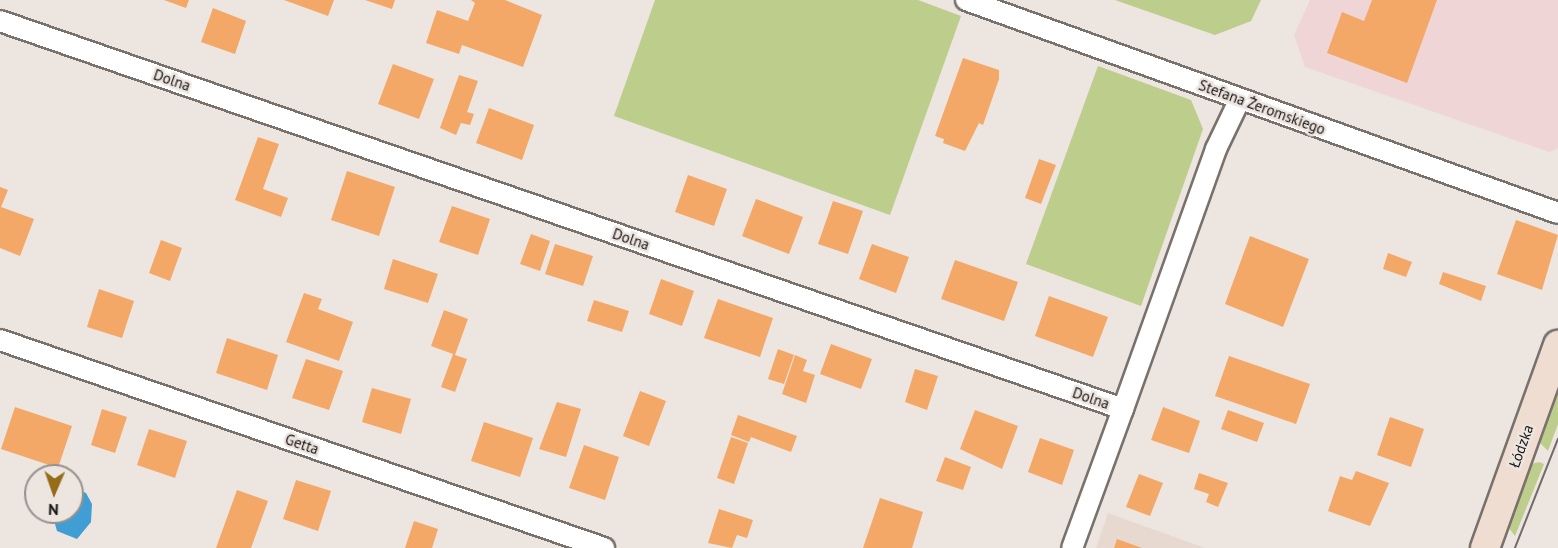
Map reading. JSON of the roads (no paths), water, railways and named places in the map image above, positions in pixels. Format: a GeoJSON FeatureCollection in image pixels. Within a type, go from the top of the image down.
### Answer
{"type":"FeatureCollection","features":[{"type":"Feature","properties":{"kind":"main road","name":"Łódzka"},"geometry":{"type":"LineString","coordinates":[[1485,548],[1558,345]]}},
{"type":"Feature","properties":{"kind":"street","name":"Stefana Żeromskiego"},"geometry":{"type":"LineString","coordinates":[[966,0],[1558,213]]}},
{"type":"Feature","properties":{"kind":"street","name":"Dolna"},"geometry":{"type":"LineString","coordinates":[[0,21],[1123,409],[1072,548]]}},
{"type":"Feature","properties":{"kind":"street"},"geometry":{"type":"LineString","coordinates":[[1123,409],[1216,149],[1240,99]]}},
{"type":"Feature","properties":{"kind":"street","name":"Getta"},"geometry":{"type":"LineString","coordinates":[[0,340],[604,548]]}},
{"type":"Feature","properties":{"kind":"water"},"geometry":{"type":"Polygon","coordinates":[[[84,492],[86,493],[92,504],[91,522],[77,539],[57,531],[55,524],[84,524],[84,492]]]}},
{"type":"Feature","properties":{"kind":"tram line"},"geometry":{"type":"LineString","coordinates":[[1515,548],[1558,439]]}}]}
